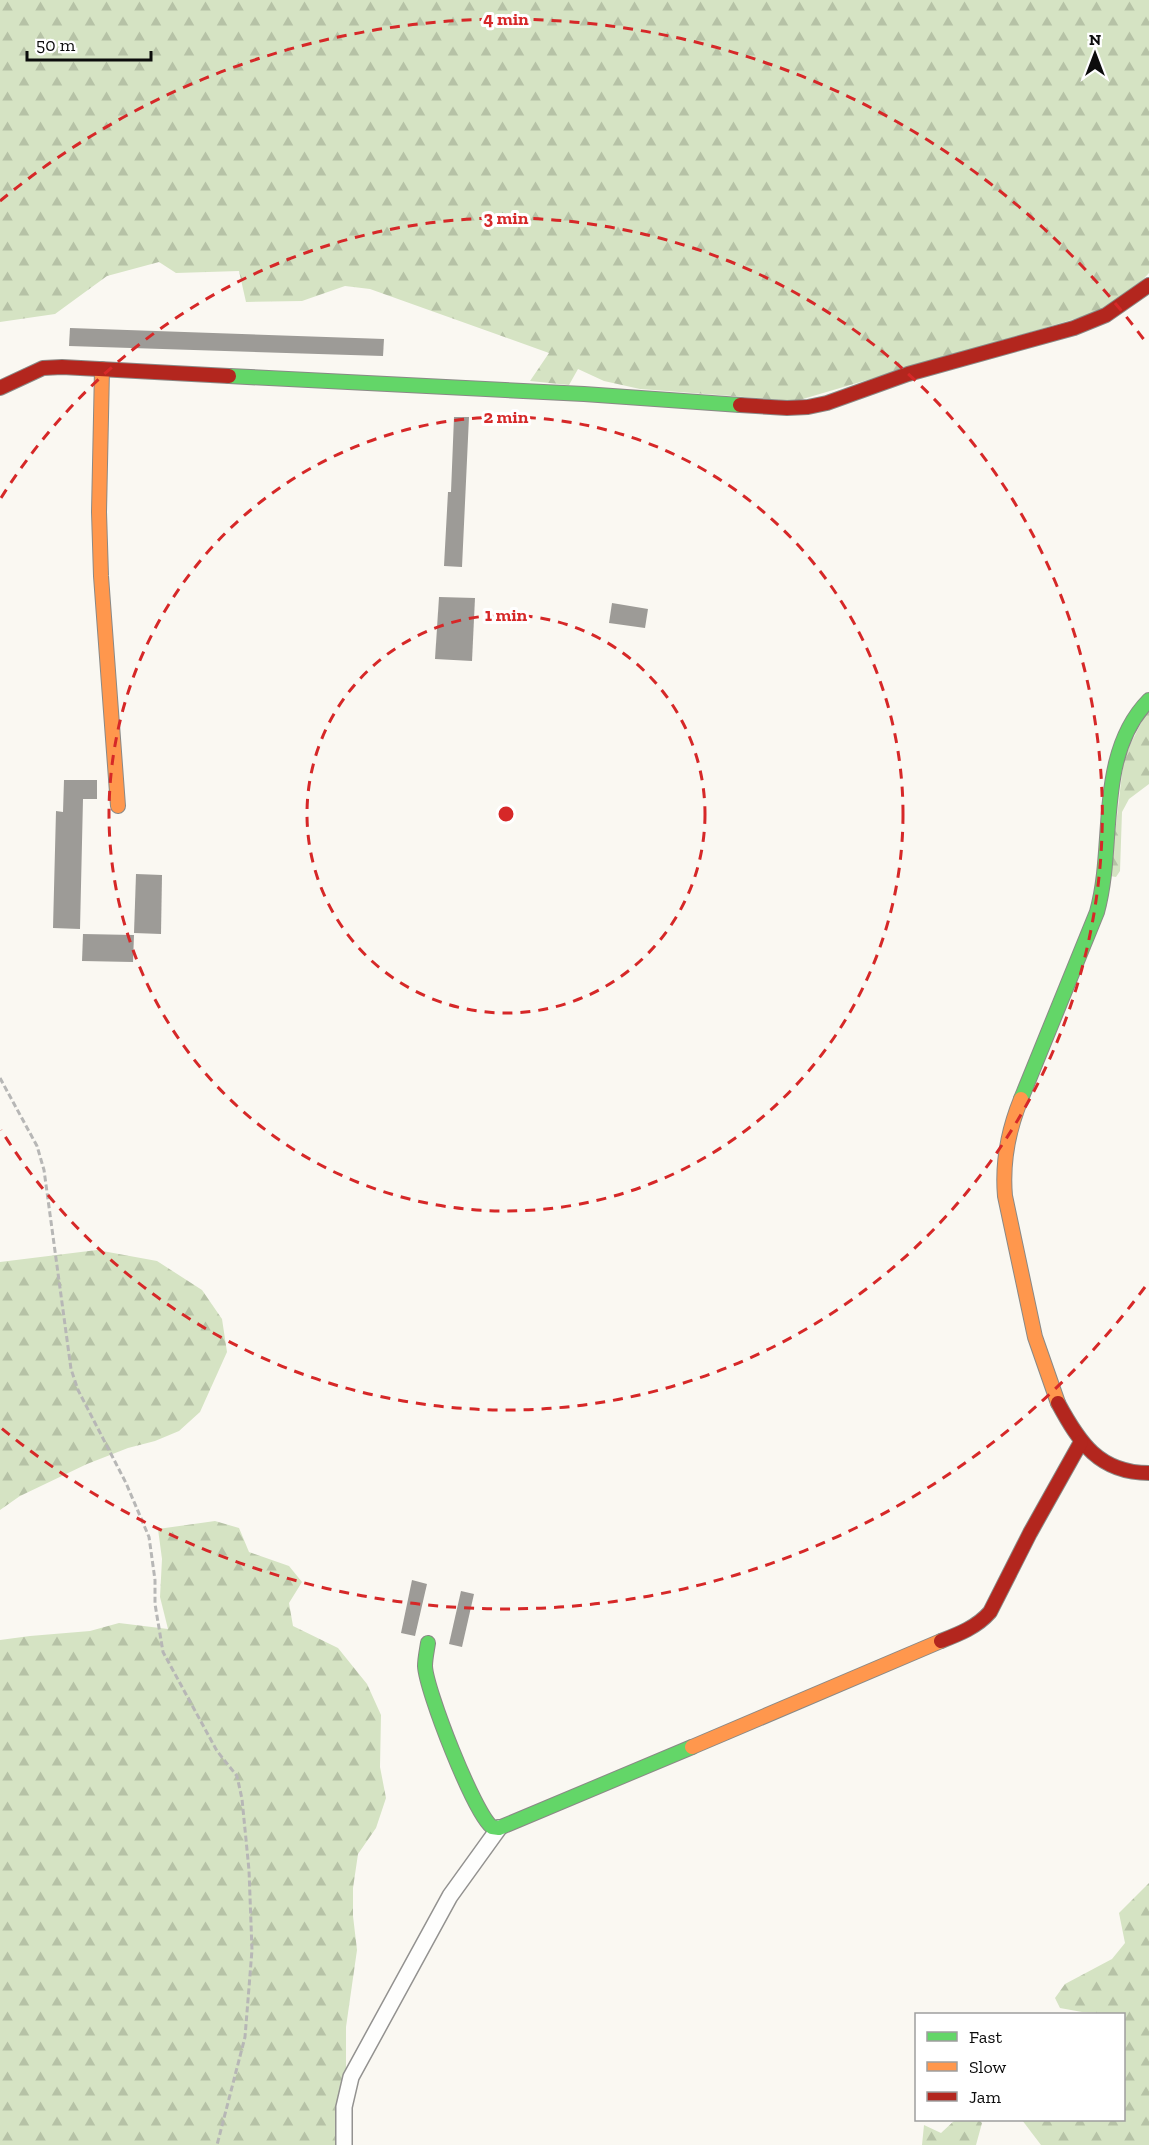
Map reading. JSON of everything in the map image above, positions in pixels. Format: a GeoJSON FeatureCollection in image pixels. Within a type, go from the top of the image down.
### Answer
{"type":"FeatureCollection","features":[{"type":"Feature","properties":{"kind":"street"},"geometry":{"type":"LineString","coordinates":[[0,388],[43,368],[102,369],[572,393],[787,408],[808,407],[827,403],[908,374],[1074,328],[1106,315],[1149,285]]}},
{"type":"Feature","properties":{"kind":"street"},"geometry":{"type":"LineString","coordinates":[[102,369],[99,512],[101,576],[118,806]]}},
{"type":"Feature","properties":{"kind":"street"},"geometry":{"type":"LineString","coordinates":[[1149,700],[1132,719],[1120,753],[1109,805],[1100,904],[1014,1116],[1007,1143],[1004,1177],[1006,1205],[1021,1277],[1042,1361],[1061,1409],[1081,1442],[1109,1464],[1138,1474],[1149,1473]]}},
{"type":"Feature","properties":{"kind":"street"},"geometry":{"type":"LineString","coordinates":[[428,1643],[425,1666],[431,1693],[479,1811],[487,1823],[499,1828],[968,1630],[990,1612],[1030,1533],[1081,1442]]}},
{"type":"Feature","properties":{"kind":"street"},"geometry":{"type":"LineString","coordinates":[[344,2145],[344,2107],[351,2077],[450,1896],[499,1828]]}},
{"type":"Feature","properties":{"kind":"path"},"geometry":{"type":"LineString","coordinates":[[0,1078],[38,1146],[44,1170],[71,1369],[78,1390],[126,1483],[149,1537],[155,1580],[154,1604],[163,1652],[217,1751],[237,1776],[242,1799],[249,1870],[252,1950],[245,2037],[218,2145]]}},
{"type":"Feature","properties":{"kind":"green space"},"geometry":{"type":"Polygon","coordinates":[[[0,0],[1149,0],[1149,273],[1135,288],[1105,310],[796,401],[640,389],[604,381],[578,369],[569,385],[530,381],[549,353],[370,289],[345,286],[302,301],[246,302],[239,271],[176,273],[159,262],[107,276],[55,314],[0,322],[0,0]]]}},
{"type":"Feature","properties":{"kind":"green space"},"geometry":{"type":"Polygon","coordinates":[[[1149,707],[1149,784],[1129,799],[1122,812],[1120,871],[1116,877],[1110,876],[1124,757],[1149,707]]]}},
{"type":"Feature","properties":{"kind":"green space"},"geometry":{"type":"Polygon","coordinates":[[[97,1250],[157,1261],[202,1290],[222,1319],[227,1352],[200,1412],[179,1431],[87,1464],[20,1496],[0,1510],[0,1262],[97,1250]]]}},
{"type":"Feature","properties":{"kind":"green space"},"geometry":{"type":"Polygon","coordinates":[[[215,1521],[239,1528],[249,1552],[289,1566],[302,1582],[289,1603],[293,1626],[338,1648],[367,1684],[381,1715],[380,1767],[386,1798],[376,1828],[358,1854],[353,1888],[353,1916],[357,1950],[346,2027],[346,2074],[338,2145],[0,2145],[0,1640],[90,1631],[119,1623],[168,1629],[160,1597],[162,1559],[158,1529],[215,1521]]]}},
{"type":"Feature","properties":{"kind":"green space"},"geometry":{"type":"Polygon","coordinates":[[[1149,1883],[1149,2145],[1041,2145],[1023,2121],[1125,2121],[1125,2013],[1082,2012],[1060,2008],[1055,1998],[1065,1984],[1112,1959],[1125,1943],[1119,1913],[1149,1883]]]}},
{"type":"Feature","properties":{"kind":"green space"},"geometry":{"type":"Polygon","coordinates":[[[954,2121],[980,2121],[982,2123],[976,2145],[922,2145],[924,2125],[941,2133],[954,2121]]]}},
{"type":"Feature","properties":{"kind":"building"},"geometry":{"type":"Polygon","coordinates":[[[70,328],[384,339],[383,356],[69,346],[70,328]]]}},
{"type":"Feature","properties":{"kind":"building"},"geometry":{"type":"Polygon","coordinates":[[[454,417],[469,417],[462,567],[444,566],[448,492],[451,492],[454,417]]]}},
{"type":"Feature","properties":{"kind":"building"},"geometry":{"type":"Polygon","coordinates":[[[439,597],[475,598],[472,661],[435,659],[439,597]]]}},
{"type":"Feature","properties":{"kind":"building"},"geometry":{"type":"Polygon","coordinates":[[[612,603],[648,609],[645,628],[609,623],[612,603]]]}},
{"type":"Feature","properties":{"kind":"building"},"geometry":{"type":"Polygon","coordinates":[[[64,780],[97,780],[97,799],[83,799],[80,929],[53,928],[56,811],[63,812],[64,780]]]}},
{"type":"Feature","properties":{"kind":"building"},"geometry":{"type":"Polygon","coordinates":[[[136,874],[162,875],[161,934],[134,933],[136,874]]]}},
{"type":"Feature","properties":{"kind":"building"},"geometry":{"type":"Polygon","coordinates":[[[83,934],[134,935],[133,962],[82,961],[83,934]]]}},
{"type":"Feature","properties":{"kind":"building"},"geometry":{"type":"Polygon","coordinates":[[[412,1580],[427,1584],[415,1636],[401,1633],[412,1580]]]}},
{"type":"Feature","properties":{"kind":"building"},"geometry":{"type":"Polygon","coordinates":[[[461,1591],[474,1594],[462,1647],[449,1644],[461,1591]]]}},
{"type":"Feature","properties":{"kind":"traffic: fast"},"geometry":{"type":"LineString","coordinates":[[229,376],[584,394],[740,405]]}},
{"type":"Feature","properties":{"kind":"traffic: fast"},"geometry":{"type":"LineString","coordinates":[[1021,1099],[1097,912],[1106,858],[1114,773],[1121,747],[1132,722],[1149,700]]}},
{"type":"Feature","properties":{"kind":"traffic: fast"},"geometry":{"type":"LineString","coordinates":[[428,1643],[425,1666],[433,1699],[463,1776],[484,1817],[492,1827],[499,1828],[692,1747]]}},
{"type":"Feature","properties":{"kind":"traffic: slow"},"geometry":{"type":"LineString","coordinates":[[102,369],[99,512],[101,576],[118,806]]}},
{"type":"Feature","properties":{"kind":"traffic: slow"},"geometry":{"type":"LineString","coordinates":[[1021,1099],[1007,1147],[1004,1171],[1005,1196],[1035,1337],[1058,1403]]}},
{"type":"Feature","properties":{"kind":"traffic: slow"},"geometry":{"type":"LineString","coordinates":[[692,1747],[941,1641]]}},
{"type":"Feature","properties":{"kind":"traffic: jam"},"geometry":{"type":"LineString","coordinates":[[740,405],[787,408],[827,403],[908,374],[1074,328],[1106,315],[1149,285]]}},
{"type":"Feature","properties":{"kind":"traffic: jam"},"geometry":{"type":"LineString","coordinates":[[0,388],[43,368],[62,367],[229,376]]}},
{"type":"Feature","properties":{"kind":"traffic: jam"},"geometry":{"type":"LineString","coordinates":[[1058,1403],[1074,1430],[1093,1453],[1117,1468],[1149,1473]]}},
{"type":"Feature","properties":{"kind":"traffic: jam"},"geometry":{"type":"LineString","coordinates":[[941,1641],[974,1626],[990,1612],[1030,1533],[1081,1442]]}}]}
